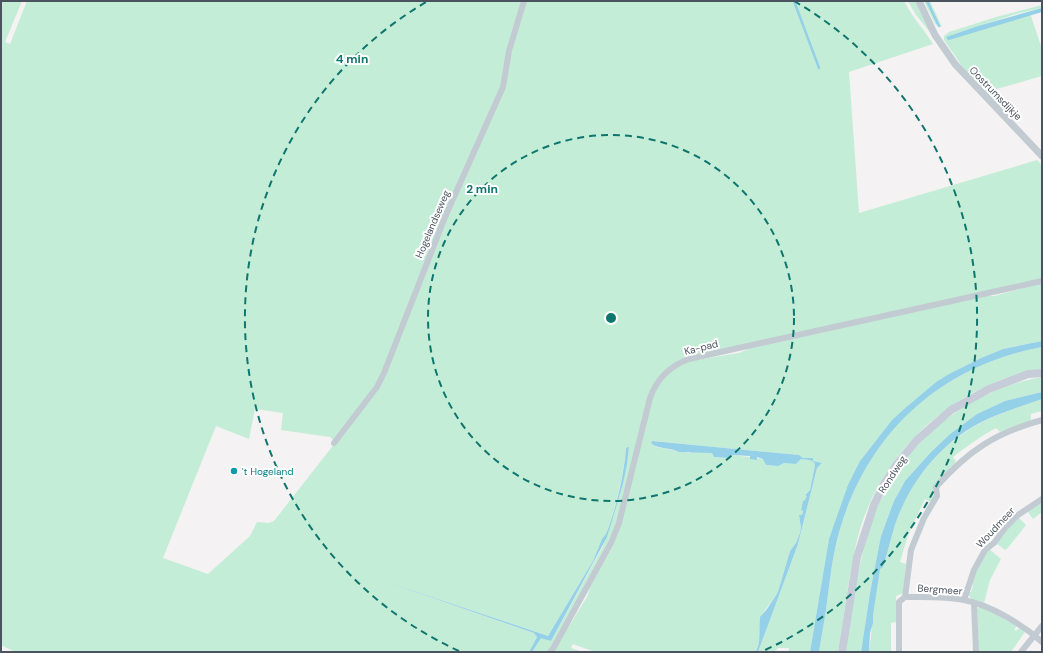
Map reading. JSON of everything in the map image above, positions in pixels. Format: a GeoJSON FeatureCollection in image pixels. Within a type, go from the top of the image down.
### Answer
{"type":"FeatureCollection","features":[{"type":"Feature","properties":{"kind":"main road","name":"Rondweg"},"geometry":{"type":"LineString","coordinates":[[842,652],[857,557],[874,505],[884,484],[897,464],[917,440],[951,410],[978,394],[1009,381],[1028,374],[1042,373]]}},
{"type":"Feature","properties":{"kind":"street","name":"Hogelandseweg"},"geometry":{"type":"LineString","coordinates":[[334,442],[377,387],[384,374],[445,217],[502,87],[509,51],[524,1]]}},
{"type":"Feature","properties":{"kind":"street","name":"Oostrumsdijkje"},"geometry":{"type":"LineString","coordinates":[[919,1],[938,41],[960,70],[1042,156]]}},
{"type":"Feature","properties":{"kind":"street","name":"Ka-pad"},"geometry":{"type":"LineString","coordinates":[[550,652],[612,543],[619,523],[650,398],[659,380],[672,368],[689,359],[1042,281]]}},
{"type":"Feature","properties":{"kind":"street"},"geometry":{"type":"LineString","coordinates":[[899,652],[899,602],[905,597],[911,550],[924,518],[937,496],[936,487],[950,472],[983,444],[1000,434],[1022,425],[1042,420]]}},
{"type":"Feature","properties":{"kind":"street","name":"Woudmeer"},"geometry":{"type":"LineString","coordinates":[[964,600],[974,570],[985,550],[994,543],[1005,528],[1018,515],[1042,498]]}},
{"type":"Feature","properties":{"kind":"street","name":"Bergmeer"},"geometry":{"type":"LineString","coordinates":[[905,597],[964,600],[974,603],[1008,618],[1042,642]]}},
{"type":"Feature","properties":{"kind":"street","name":"Bergmeer"},"geometry":{"type":"LineString","coordinates":[[974,603],[976,652]]}},
{"type":"Feature","properties":{"kind":"street"},"geometry":{"type":"LineString","coordinates":[[1021,652],[1042,626]]}},
{"type":"Feature","properties":{"kind":"green space"},"geometry":{"type":"Polygon","coordinates":[[[1,1],[22,1],[5,42],[10,44],[27,1],[521,1],[501,86],[376,386],[334,441],[330,437],[281,430],[283,413],[255,409],[249,439],[216,426],[163,558],[208,574],[250,536],[257,522],[269,523],[274,521],[378,388],[436,243],[500,97],[525,1],[904,1],[933,44],[849,72],[859,213],[1037,160],[1042,165],[1042,279],[688,358],[659,377],[614,532],[548,652],[532,652],[541,637],[551,641],[603,546],[623,484],[629,448],[626,448],[619,492],[606,534],[602,539],[593,561],[548,636],[381,580],[534,633],[537,637],[529,652],[15,652],[1,645],[1,1]]]}},
{"type":"Feature","properties":{"kind":"green space"},"geometry":{"type":"Polygon","coordinates":[[[908,1],[916,1],[933,36],[916,15],[908,1]]]}},
{"type":"Feature","properties":{"kind":"green space"},"geometry":{"type":"Polygon","coordinates":[[[924,1],[930,1],[942,27],[935,24],[924,1]]]}},
{"type":"Feature","properties":{"kind":"green space"},"geometry":{"type":"Polygon","coordinates":[[[1042,5],[1042,8],[1016,14],[951,35],[1030,13],[1042,49],[1042,76],[990,91],[1013,115],[1007,115],[984,91],[986,88],[984,85],[980,87],[962,66],[944,40],[944,36],[949,32],[996,17],[1042,5]]]}},
{"type":"Feature","properties":{"kind":"green space"},"geometry":{"type":"Polygon","coordinates":[[[1042,283],[1042,341],[1003,349],[981,358],[936,382],[892,420],[860,461],[829,539],[810,652],[788,652],[789,648],[778,648],[775,652],[758,652],[798,544],[817,468],[822,463],[814,461],[815,465],[810,490],[805,494],[807,496],[805,501],[803,501],[801,510],[803,511],[802,516],[799,516],[801,528],[800,533],[796,543],[790,551],[778,592],[763,613],[759,643],[756,652],[595,652],[573,644],[571,648],[583,652],[553,652],[587,597],[591,585],[613,546],[652,398],[661,381],[673,369],[690,361],[739,353],[751,348],[984,296],[994,296],[1042,283]],[[653,441],[656,447],[689,453],[694,451],[712,453],[714,457],[729,458],[733,455],[764,459],[766,465],[777,466],[784,463],[796,464],[801,459],[813,460],[813,458],[803,458],[799,455],[653,441]]]}},
{"type":"Feature","properties":{"kind":"green space"},"geometry":{"type":"Polygon","coordinates":[[[1042,347],[1042,369],[1015,375],[988,385],[963,398],[940,414],[919,433],[900,454],[884,477],[870,502],[860,529],[850,574],[838,652],[819,652],[836,544],[848,506],[864,472],[884,441],[909,414],[937,390],[969,371],[1004,357],[1042,347]]]}},
{"type":"Feature","properties":{"kind":"green space"},"geometry":{"type":"Polygon","coordinates":[[[1042,377],[1042,392],[1005,401],[977,414],[950,434],[931,452],[905,481],[894,501],[881,536],[861,652],[845,652],[856,583],[868,532],[884,494],[912,451],[930,433],[971,403],[993,392],[1017,383],[1042,377]]]}},
{"type":"Feature","properties":{"kind":"green space"},"geometry":{"type":"Polygon","coordinates":[[[1042,399],[1042,411],[1031,414],[1031,420],[1000,432],[996,428],[974,441],[953,457],[956,462],[933,489],[934,493],[930,502],[925,499],[908,535],[900,562],[906,564],[903,593],[896,596],[897,622],[891,623],[891,652],[869,652],[875,591],[879,571],[884,564],[902,506],[907,495],[921,474],[938,454],[967,431],[994,417],[1042,399]]]}},
{"type":"Feature","properties":{"kind":"green space"},"geometry":{"type":"Polygon","coordinates":[[[1042,501],[1042,512],[1033,519],[1028,510],[1042,501]]]}},
{"type":"Feature","properties":{"kind":"green space"},"geometry":{"type":"Polygon","coordinates":[[[1019,518],[1026,525],[1005,550],[997,544],[1002,535],[1019,518]]]}},
{"type":"Feature","properties":{"kind":"green space"},"geometry":{"type":"Polygon","coordinates":[[[989,549],[1001,559],[990,580],[984,603],[971,599],[969,592],[971,592],[973,585],[971,584],[978,565],[983,555],[989,549]]]}},
{"type":"Feature","properties":{"kind":"green space"},"geometry":{"type":"Polygon","coordinates":[[[980,607],[1017,626],[1014,629],[1016,631],[1019,628],[1025,632],[1011,652],[978,651],[977,609],[980,607]]]}},
{"type":"Feature","properties":{"kind":"water"},"geometry":{"type":"Polygon","coordinates":[[[1042,8],[1042,12],[949,40],[946,37],[978,26],[1042,8]]]}},
{"type":"Feature","properties":{"kind":"water"},"geometry":{"type":"Polygon","coordinates":[[[1042,341],[1042,347],[1004,357],[969,371],[937,390],[909,414],[884,441],[864,472],[848,506],[834,552],[819,652],[810,652],[829,539],[848,485],[860,461],[892,420],[936,382],[981,358],[1003,349],[1042,341]]]}},
{"type":"Feature","properties":{"kind":"water"},"geometry":{"type":"Polygon","coordinates":[[[1042,392],[1042,399],[993,417],[956,438],[929,464],[915,484],[900,513],[894,528],[883,567],[880,569],[873,623],[870,633],[869,652],[861,652],[881,536],[894,501],[905,481],[931,452],[950,434],[977,414],[1005,401],[1042,392]]]}},
{"type":"Feature","properties":{"kind":"water"},"geometry":{"type":"Polygon","coordinates":[[[652,441],[799,455],[803,458],[813,458],[813,461],[822,463],[817,468],[798,544],[758,652],[756,652],[759,643],[760,617],[778,592],[790,551],[796,543],[800,533],[801,528],[799,515],[802,515],[803,511],[801,510],[803,501],[807,496],[805,495],[810,490],[815,465],[814,463],[810,460],[801,459],[796,464],[784,463],[778,466],[766,465],[763,459],[757,457],[757,460],[750,459],[750,456],[733,455],[729,458],[714,457],[712,453],[679,452],[672,449],[657,447],[651,443],[652,441]]]}},
{"type":"Feature","properties":{"kind":"water"},"geometry":{"type":"Polygon","coordinates":[[[629,447],[623,484],[607,537],[551,641],[541,638],[532,652],[529,652],[537,637],[534,633],[381,580],[548,636],[593,561],[602,539],[606,534],[619,492],[626,448],[629,447]]]}},
{"type":"Feature","properties":{"kind":"waterway"},"geometry":{"type":"LineString","coordinates":[[794,1],[819,68]]}},
{"type":"Feature","properties":{"kind":"waterway"},"geometry":{"type":"LineString","coordinates":[[927,1],[939,26]]}},
{"type":"Feature","properties":{"kind":"place","name":"'t Hogeland"},"geometry":{"type":"Point","coordinates":[234,471]}}]}
